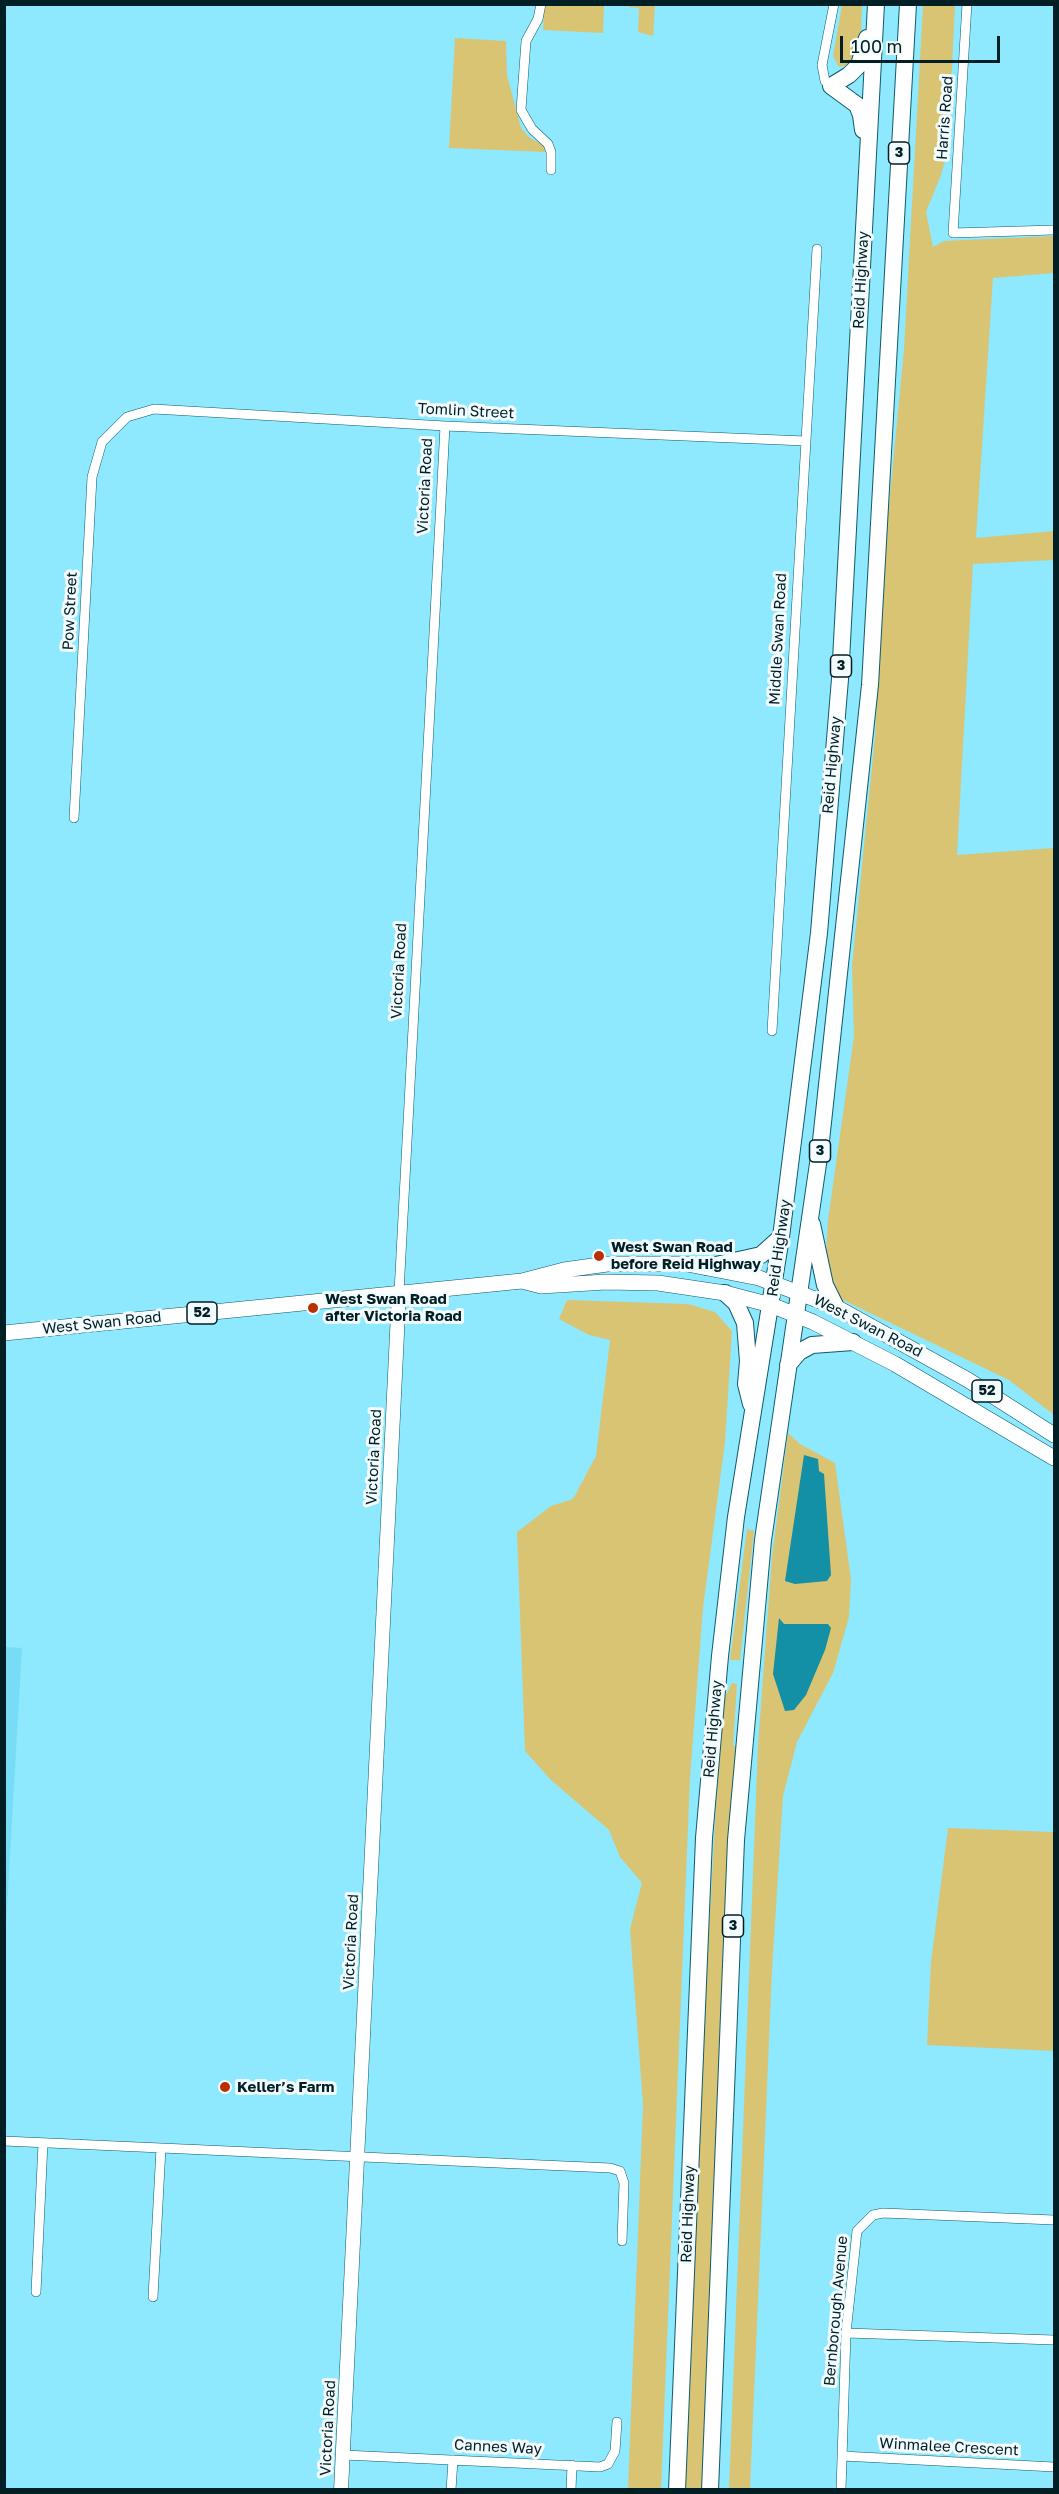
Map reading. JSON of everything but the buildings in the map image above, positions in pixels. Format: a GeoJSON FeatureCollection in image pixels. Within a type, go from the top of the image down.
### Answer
{"type":"FeatureCollection","features":[{"type":"Feature","properties":{"kind":"highway"},"geometry":{"type":"LineString","coordinates":[[865,194],[861,115],[854,102],[831,86],[849,75],[859,65],[874,4]]}},
{"type":"Feature","properties":{"kind":"highway","name":"Reid Highway"},"geometry":{"type":"LineString","coordinates":[[677,2490],[704,1838],[720,1656],[736,1517],[781,1237],[819,933],[840,679],[874,4]]}},
{"type":"Feature","properties":{"kind":"highway","name":"Reid Highway"},"geometry":{"type":"LineString","coordinates":[[710,2490],[736,1840],[763,1540],[811,1220],[870,685],[908,4]]}},
{"type":"Feature","properties":{"kind":"highway"},"geometry":{"type":"LineString","coordinates":[[811,1220],[819,1247],[825,1285],[836,1307]]}},
{"type":"Feature","properties":{"kind":"highway"},"geometry":{"type":"LineString","coordinates":[[707,1267],[761,1255],[781,1237]]}},
{"type":"Feature","properties":{"kind":"highway"},"geometry":{"type":"LineString","coordinates":[[725,1293],[736,1303],[745,1323],[748,1360],[746,1384],[753,1411]]}},
{"type":"Feature","properties":{"kind":"highway"},"geometry":{"type":"LineString","coordinates":[[788,1365],[799,1352],[812,1345],[853,1342]]}},
{"type":"Feature","properties":{"kind":"main road","name":"West Swan Road"},"geometry":{"type":"LineString","coordinates":[[4,1333],[522,1281],[564,1270],[607,1264],[662,1262],[707,1267],[774,1283],[836,1307],[958,1374],[1054,1435]]}},
{"type":"Feature","properties":{"kind":"main road","name":"West Swan Road"},"geometry":{"type":"LineString","coordinates":[[522,1281],[541,1286],[606,1282],[658,1283],[725,1293],[771,1305],[853,1342],[1054,1458]]}},
{"type":"Feature","properties":{"kind":"street"},"geometry":{"type":"LineString","coordinates":[[541,4],[538,19],[526,41],[521,111],[532,129],[548,144],[551,152],[551,170]]}},
{"type":"Feature","properties":{"kind":"street"},"geometry":{"type":"LineString","coordinates":[[831,86],[825,81],[822,65],[834,4]]}},
{"type":"Feature","properties":{"kind":"street","name":"Harris Road"},"geometry":{"type":"LineString","coordinates":[[967,4],[953,233],[1054,230]]}},
{"type":"Feature","properties":{"kind":"street","name":"Middle Swan Road"},"geometry":{"type":"LineString","coordinates":[[772,1030],[817,249]]}},
{"type":"Feature","properties":{"kind":"street","name":"Tomlin Street"},"geometry":{"type":"LineString","coordinates":[[127,417],[154,409],[445,426],[805,441]]}},
{"type":"Feature","properties":{"kind":"street","name":"Pow Street"},"geometry":{"type":"LineString","coordinates":[[74,818],[92,477],[102,442],[127,417]]}},
{"type":"Feature","properties":{"kind":"street","name":"Victoria Road"},"geometry":{"type":"LineString","coordinates":[[341,2490],[399,1292],[445,426]]}},
{"type":"Feature","properties":{"kind":"street"},"geometry":{"type":"LineString","coordinates":[[4,2140],[610,2168],[620,2171],[624,2182],[622,2241]]}},
{"type":"Feature","properties":{"kind":"street"},"geometry":{"type":"LineString","coordinates":[[36,2292],[43,2142]]}},
{"type":"Feature","properties":{"kind":"street"},"geometry":{"type":"LineString","coordinates":[[153,2296],[161,2148]]}},
{"type":"Feature","properties":{"kind":"street","name":"Bernborough Avenue"},"geometry":{"type":"LineString","coordinates":[[841,2490],[846,2333],[857,2231],[873,2215],[883,2213],[1054,2220]]}},
{"type":"Feature","properties":{"kind":"street"},"geometry":{"type":"LineString","coordinates":[[846,2333],[1054,2340]]}},
{"type":"Feature","properties":{"kind":"street","name":"Cannes Way"},"geometry":{"type":"LineString","coordinates":[[344,2455],[600,2467],[608,2464],[615,2451],[617,2422]]}},
{"type":"Feature","properties":{"kind":"street","name":"Winmalee Crescent"},"geometry":{"type":"LineString","coordinates":[[842,2456],[1054,2467]]}},
{"type":"Feature","properties":{"kind":"street"},"geometry":{"type":"LineString","coordinates":[[451,2490],[453,2460]]}},
{"type":"Feature","properties":{"kind":"street"},"geometry":{"type":"LineString","coordinates":[[571,2490],[572,2465]]}},
{"type":"Feature","properties":{"kind":"shaded area"},"geometry":{"type":"Polygon","coordinates":[[[544,5],[604,5],[603,33],[543,30],[544,5]]]}},
{"type":"Feature","properties":{"kind":"shaded area"},"geometry":{"type":"Polygon","coordinates":[[[629,5],[655,5],[653,36],[638,32],[639,8],[629,7],[629,5]]]}},
{"type":"Feature","properties":{"kind":"shaded area"},"geometry":{"type":"Polygon","coordinates":[[[842,5],[862,5],[861,31],[852,64],[839,67],[833,56],[842,5]]]}},
{"type":"Feature","properties":{"kind":"shaded area"},"geometry":{"type":"Polygon","coordinates":[[[923,5],[955,5],[948,150],[926,212],[933,247],[944,241],[1054,236],[1054,273],[993,278],[976,538],[1054,531],[1054,560],[973,564],[957,855],[1054,848],[1054,1415],[1009,1380],[843,1300],[834,1291],[826,1255],[828,1220],[854,1036],[852,966],[875,736],[886,537],[904,349],[923,5]]]}},
{"type":"Feature","properties":{"kind":"shaded area"},"geometry":{"type":"Polygon","coordinates":[[[455,38],[506,41],[507,75],[521,128],[530,138],[547,147],[547,152],[449,148],[455,38]]]}},
{"type":"Feature","properties":{"kind":"shaded area"},"geometry":{"type":"Polygon","coordinates":[[[567,1300],[688,1304],[715,1312],[732,1331],[725,1442],[703,1608],[690,1777],[661,2489],[628,2489],[643,2105],[630,1929],[642,1883],[620,1857],[609,1830],[551,1780],[525,1751],[517,1532],[551,1506],[573,1499],[596,1456],[610,1340],[589,1335],[559,1319],[567,1300]]]}},
{"type":"Feature","properties":{"kind":"shaded area"},"geometry":{"type":"Polygon","coordinates":[[[788,1433],[800,1444],[835,1463],[851,1579],[849,1617],[833,1673],[797,1742],[783,1796],[772,1970],[750,2489],[729,2490],[758,1745],[772,1557],[788,1433]]]}},
{"type":"Feature","properties":{"kind":"shaded area"},"geometry":{"type":"Polygon","coordinates":[[[804,1455],[818,1459],[819,1471],[824,1474],[831,1575],[827,1581],[795,1584],[785,1581],[804,1455]]]}},
{"type":"Feature","properties":{"kind":"shaded area"},"geometry":{"type":"Polygon","coordinates":[[[747,1529],[754,1531],[740,1660],[730,1660],[747,1529]]]}},
{"type":"Feature","properties":{"kind":"shaded area"},"geometry":{"type":"Polygon","coordinates":[[[779,1618],[784,1624],[828,1624],[831,1628],[825,1650],[806,1695],[794,1710],[785,1711],[773,1674],[779,1618]]]}},
{"type":"Feature","properties":{"kind":"shaded area"},"geometry":{"type":"Polygon","coordinates":[[[4,1647],[22,1648],[5,1941],[4,1647]]]}},
{"type":"Feature","properties":{"kind":"shaded area"},"geometry":{"type":"Polygon","coordinates":[[[732,1683],[737,1684],[733,1745],[736,1747],[703,2489],[683,2490],[699,2107],[719,1752],[724,1699],[732,1683]]]}},
{"type":"Feature","properties":{"kind":"shaded area"},"geometry":{"type":"Polygon","coordinates":[[[948,1828],[1054,1832],[1054,2051],[927,2045],[931,1962],[948,1828]]]}},
{"type":"Feature","properties":{"kind":"place","name":"West Swan Road before Reid Highway"},"geometry":{"type":"Point","coordinates":[599,1256]}},
{"type":"Feature","properties":{"kind":"place","name":"West Swan Road after Victoria Road"},"geometry":{"type":"Point","coordinates":[313,1308]}},
{"type":"Feature","properties":{"kind":"place","name":"Keller’s Farm"},"geometry":{"type":"Point","coordinates":[225,2087]}}]}
